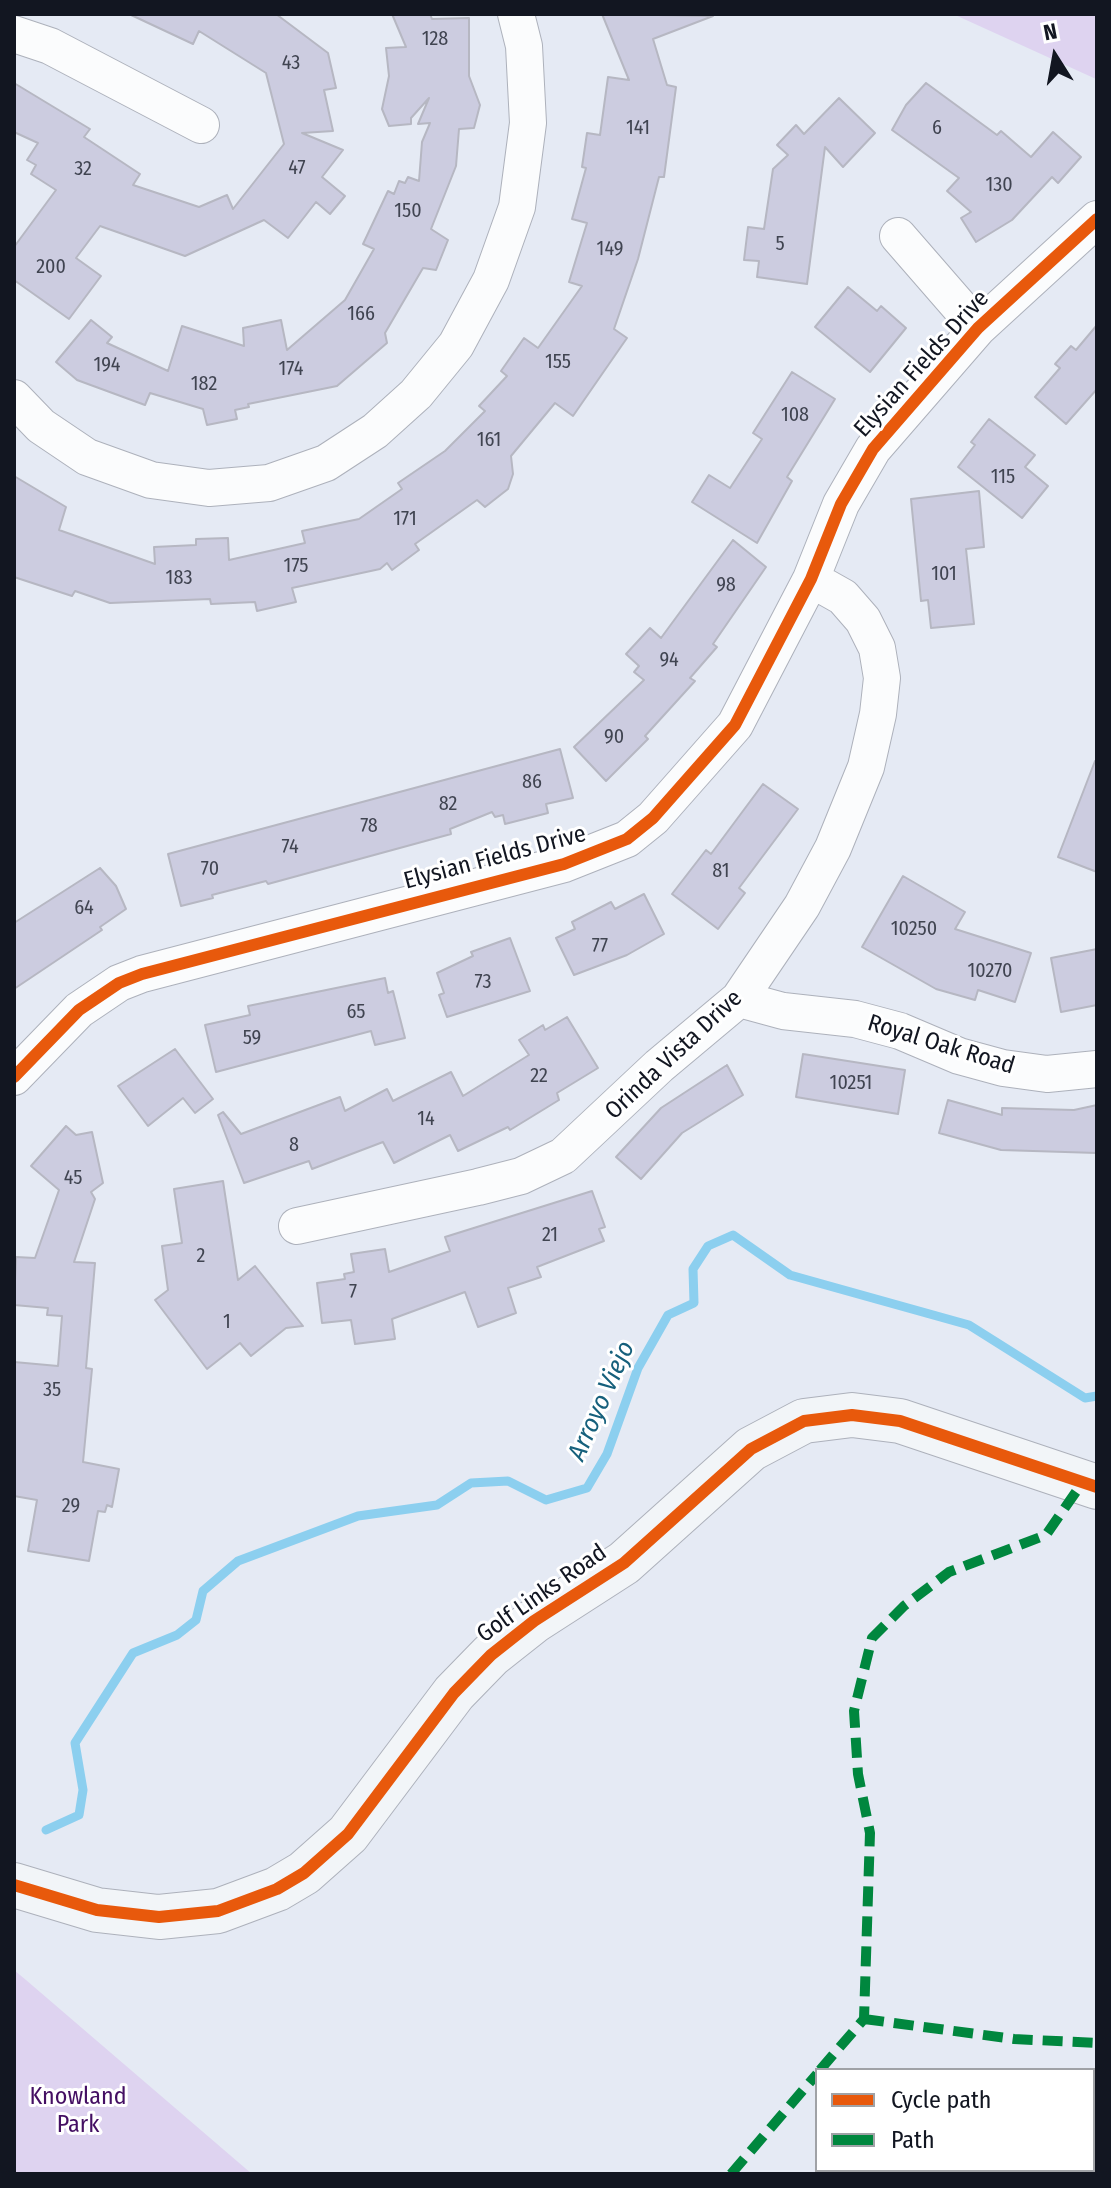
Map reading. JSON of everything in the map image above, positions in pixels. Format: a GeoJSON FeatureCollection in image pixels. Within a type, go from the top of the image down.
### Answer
{"type":"FeatureCollection","features":[{"type":"Feature","properties":{"kind":"main road","name":"Golf Links Road"},"geometry":{"type":"LineString","coordinates":[[14,1885],[97,1910],[159,1917],[218,1911],[249,1901],[290,1881],[348,1834],[454,1693],[491,1655],[534,1621],[624,1563],[751,1449],[804,1421],[852,1415],[900,1421],[1097,1487]]}},
{"type":"Feature","properties":{"kind":"street"},"geometry":{"type":"LineString","coordinates":[[14,398],[41,426],[87,457],[151,480],[209,488],[283,478],[326,463],[375,431],[416,394],[456,345],[491,280],[517,207],[528,123],[524,46],[516,14]]}},
{"type":"Feature","properties":{"kind":"street"},"geometry":{"type":"LineString","coordinates":[[14,34],[50,46],[201,125]]}},
{"type":"Feature","properties":{"kind":"street","name":"Elysian Fields Drive"},"geometry":{"type":"LineString","coordinates":[[14,1077],[79,1010],[119,983],[142,974],[564,864],[627,839],[653,818],[735,725],[759,685],[811,579],[841,504],[873,449],[978,328],[1097,219]]}},
{"type":"Feature","properties":{"kind":"street"},"geometry":{"type":"LineString","coordinates":[[898,236],[978,328]]}},
{"type":"Feature","properties":{"kind":"street","name":"Orinda Vista Drive"},"geometry":{"type":"LineString","coordinates":[[297,1226],[521,1176],[563,1156],[659,1066],[739,999],[802,906],[833,848],[866,767],[878,714],[882,678],[877,648],[843,597],[811,579]]}},
{"type":"Feature","properties":{"kind":"street","name":"Royal Oak Road"},"geometry":{"type":"LineString","coordinates":[[739,999],[783,1011],[870,1023],[1003,1068],[1047,1074],[1097,1069]]}},
{"type":"Feature","properties":{"kind":"green space"},"geometry":{"type":"Polygon","coordinates":[[[953,14],[1097,14],[1097,79],[1096,79],[953,14]]]}},
{"type":"Feature","properties":{"kind":"green space","name":"Knowland Park"},"geometry":{"type":"Polygon","coordinates":[[[14,1970],[26,1980],[252,2174],[14,2174],[14,1970]]]}},
{"type":"Feature","properties":{"kind":"building"},"geometry":{"type":"Polygon","coordinates":[[[129,14],[276,14],[328,53],[336,88],[324,90],[333,131],[302,133],[343,150],[322,177],[345,196],[330,214],[316,202],[288,238],[264,220],[185,256],[100,226],[76,258],[101,276],[69,319],[14,280],[14,247],[56,190],[31,174],[36,165],[27,160],[38,143],[14,132],[14,83],[90,129],[84,137],[140,174],[133,185],[199,207],[227,195],[233,209],[284,144],[266,73],[199,31],[193,44],[129,14]]]}},
{"type":"Feature","properties":{"kind":"building"},"geometry":{"type":"Polygon","coordinates":[[[392,14],[430,14],[432,19],[469,18],[469,76],[480,105],[474,128],[459,129],[456,166],[431,229],[448,240],[436,270],[423,268],[385,333],[387,343],[337,386],[248,404],[249,407],[235,410],[237,419],[207,425],[203,409],[150,393],[145,405],[77,380],[56,362],[91,320],[112,337],[107,343],[168,371],[182,326],[244,346],[243,328],[281,320],[287,350],[345,300],[374,249],[363,244],[388,191],[394,194],[399,181],[405,183],[408,177],[419,181],[422,142],[430,123],[418,124],[429,98],[411,118],[411,124],[389,126],[382,109],[389,76],[386,48],[406,47],[392,14]]]}},
{"type":"Feature","properties":{"kind":"building"},"geometry":{"type":"Polygon","coordinates":[[[602,14],[713,16],[653,39],[667,85],[676,87],[664,177],[659,177],[638,259],[614,329],[627,338],[573,416],[555,403],[511,456],[513,474],[508,489],[485,507],[477,500],[415,544],[419,550],[392,570],[387,563],[380,569],[292,588],[296,602],[257,611],[255,602],[211,604],[210,599],[110,603],[75,591],[72,596],[14,577],[14,476],[66,507],[59,530],[155,564],[154,547],[196,545],[196,539],[228,538],[229,560],[305,543],[302,531],[359,519],[402,489],[398,483],[445,451],[485,411],[479,406],[507,376],[501,371],[524,338],[538,348],[582,286],[569,282],[587,223],[572,219],[586,168],[582,167],[587,133],[600,135],[608,77],[629,80],[602,14]]]}},
{"type":"Feature","properties":{"kind":"building"},"geometry":{"type":"Polygon","coordinates":[[[926,83],[997,135],[1001,131],[1031,157],[1053,132],[1081,157],[1058,183],[1052,177],[1012,220],[976,242],[961,218],[971,212],[947,191],[959,178],[892,130],[906,105],[926,83]]]}},
{"type":"Feature","properties":{"kind":"building"},"geometry":{"type":"Polygon","coordinates":[[[839,98],[875,133],[843,167],[825,147],[807,284],[757,277],[759,261],[744,260],[748,227],[764,229],[773,169],[788,155],[777,145],[796,125],[804,134],[839,98]]]}},
{"type":"Feature","properties":{"kind":"building"},"geometry":{"type":"Polygon","coordinates":[[[848,287],[877,311],[881,306],[906,328],[870,372],[815,327],[848,287]]]}},
{"type":"Feature","properties":{"kind":"building"},"geometry":{"type":"Polygon","coordinates":[[[1097,325],[1097,389],[1066,424],[1035,397],[1060,368],[1055,364],[1071,346],[1076,350],[1097,325]]]}},
{"type":"Feature","properties":{"kind":"building"},"geometry":{"type":"Polygon","coordinates":[[[792,372],[835,399],[787,477],[792,481],[757,543],[692,502],[709,475],[730,488],[762,439],[753,433],[792,372]]]}},
{"type":"Feature","properties":{"kind":"building"},"geometry":{"type":"Polygon","coordinates":[[[989,419],[1035,455],[1025,467],[1048,486],[1022,518],[958,467],[975,445],[971,442],[989,419]]]}},
{"type":"Feature","properties":{"kind":"building"},"geometry":{"type":"Polygon","coordinates":[[[979,491],[984,547],[966,549],[974,624],[931,628],[928,600],[921,601],[911,499],[979,491]]]}},
{"type":"Feature","properties":{"kind":"building"},"geometry":{"type":"Polygon","coordinates":[[[733,540],[766,567],[713,644],[717,647],[690,678],[695,681],[645,736],[648,739],[606,781],[574,747],[644,680],[634,672],[639,666],[626,654],[650,628],[661,638],[733,540]]]}},
{"type":"Feature","properties":{"kind":"building"},"geometry":{"type":"Polygon","coordinates":[[[560,749],[573,798],[546,804],[548,813],[505,824],[503,815],[495,817],[492,812],[450,829],[451,834],[268,884],[266,881],[212,895],[213,898],[181,906],[168,854],[560,749]]]}},
{"type":"Feature","properties":{"kind":"building"},"geometry":{"type":"Polygon","coordinates":[[[1097,761],[1097,872],[1058,857],[1097,761]]]}},
{"type":"Feature","properties":{"kind":"building"},"geometry":{"type":"Polygon","coordinates":[[[763,784],[798,809],[739,888],[745,893],[718,929],[672,894],[706,850],[711,854],[763,784]]]}},
{"type":"Feature","properties":{"kind":"building"},"geometry":{"type":"Polygon","coordinates":[[[100,868],[116,886],[126,909],[100,927],[102,930],[14,989],[14,923],[100,868]]]}},
{"type":"Feature","properties":{"kind":"building"},"geometry":{"type":"Polygon","coordinates":[[[903,876],[965,912],[955,929],[1031,953],[1015,1002],[978,990],[975,1000],[936,989],[862,947],[903,876]]]}},
{"type":"Feature","properties":{"kind":"building"},"geometry":{"type":"Polygon","coordinates":[[[644,894],[664,934],[627,955],[574,975],[556,938],[575,929],[572,922],[611,902],[615,909],[644,894]]]}},
{"type":"Feature","properties":{"kind":"building"},"geometry":{"type":"Polygon","coordinates":[[[510,938],[530,991],[447,1017],[439,995],[444,993],[437,973],[473,956],[471,952],[510,938]]]}},
{"type":"Feature","properties":{"kind":"building"},"geometry":{"type":"Polygon","coordinates":[[[1097,949],[1097,1005],[1061,1012],[1051,958],[1097,949]]]}},
{"type":"Feature","properties":{"kind":"building"},"geometry":{"type":"Polygon","coordinates":[[[385,978],[388,993],[393,991],[405,1038],[375,1045],[371,1031],[216,1072],[205,1025],[250,1015],[248,1006],[385,978]]]}},
{"type":"Feature","properties":{"kind":"building"},"geometry":{"type":"Polygon","coordinates":[[[567,1017],[598,1068],[557,1093],[559,1100],[510,1130],[508,1127],[458,1151],[450,1135],[394,1163],[383,1142],[312,1169],[309,1161],[244,1183],[218,1115],[223,1112],[241,1134],[340,1097],[345,1111],[387,1089],[393,1101],[451,1072],[463,1096],[529,1055],[519,1040],[543,1025],[545,1030],[567,1017]]]}},
{"type":"Feature","properties":{"kind":"building"},"geometry":{"type":"Polygon","coordinates":[[[175,1049],[213,1099],[195,1113],[183,1098],[148,1126],[118,1086],[175,1049]]]}},
{"type":"Feature","properties":{"kind":"building"},"geometry":{"type":"Polygon","coordinates":[[[803,1054],[905,1070],[898,1114],[796,1097],[803,1054]]]}},
{"type":"Feature","properties":{"kind":"building"},"geometry":{"type":"Polygon","coordinates":[[[727,1065],[743,1095],[682,1133],[641,1179],[616,1157],[661,1108],[727,1065]]]}},
{"type":"Feature","properties":{"kind":"building"},"geometry":{"type":"Polygon","coordinates":[[[948,1100],[1002,1115],[1002,1108],[1074,1110],[1097,1105],[1097,1153],[1001,1150],[939,1133],[948,1100]]]}},
{"type":"Feature","properties":{"kind":"building"},"geometry":{"type":"Polygon","coordinates":[[[66,1126],[76,1135],[92,1132],[103,1183],[91,1192],[95,1199],[74,1262],[95,1263],[86,1368],[92,1369],[83,1462],[119,1469],[112,1507],[107,1505],[105,1512],[98,1511],[89,1561],[28,1551],[37,1500],[14,1496],[14,1362],[58,1366],[62,1316],[47,1315],[48,1308],[14,1305],[16,1257],[35,1258],[59,1190],[31,1166],[66,1126]]]}},
{"type":"Feature","properties":{"kind":"building"},"geometry":{"type":"Polygon","coordinates":[[[223,1181],[238,1280],[255,1266],[303,1326],[286,1328],[251,1356],[240,1343],[207,1369],[155,1300],[168,1290],[162,1246],[182,1243],[174,1189],[223,1181]]]}},
{"type":"Feature","properties":{"kind":"building"},"geometry":{"type":"Polygon","coordinates":[[[592,1191],[605,1227],[599,1229],[604,1241],[537,1267],[541,1277],[508,1288],[516,1313],[478,1327],[465,1292],[392,1319],[395,1339],[355,1344],[351,1320],[322,1323],[317,1283],[345,1279],[344,1274],[354,1272],[351,1254],[385,1249],[389,1272],[450,1251],[445,1237],[592,1191]]]}},
{"type":"Feature","properties":{"kind":"waterway","name":"Arroyo Viejo"},"geometry":{"type":"LineString","coordinates":[[46,1830],[79,1815],[83,1790],[75,1743],[133,1653],[177,1635],[196,1620],[203,1591],[238,1561],[358,1516],[437,1505],[471,1483],[508,1481],[546,1500],[587,1488],[607,1454],[638,1368],[668,1315],[694,1303],[693,1269],[708,1246],[733,1235],[790,1275],[969,1325],[1085,1398],[1097,1396]]}},
{"type":"Feature","properties":{"kind":"marked path"},"geometry":{"type":"LineString","coordinates":[[822,2068],[864,2019],[870,1833],[858,1774],[854,1711],[872,1638],[904,1606],[949,1572],[1046,1535],[1082,1483]]}},
{"type":"Feature","properties":{"kind":"marked path"},"geometry":{"type":"LineString","coordinates":[[864,2019],[1014,2039],[1097,2043]]}},
{"type":"Feature","properties":{"kind":"marked path"},"geometry":{"type":"LineString","coordinates":[[731,2174],[815,2076]]}},
{"type":"Feature","properties":{"kind":"cycle path"},"geometry":{"type":"LineString","coordinates":[[14,1077],[79,1010],[119,983],[142,974],[564,864],[627,839],[653,818],[735,725],[811,579],[841,504],[873,449],[978,328],[1097,219]]}},
{"type":"Feature","properties":{"kind":"cycle path"},"geometry":{"type":"LineString","coordinates":[[14,1885],[97,1910],[159,1917],[218,1911],[277,1889],[304,1873],[348,1834],[454,1693],[491,1655],[534,1621],[624,1563],[751,1449],[804,1421],[852,1415],[900,1421],[1097,1487]]}}]}
